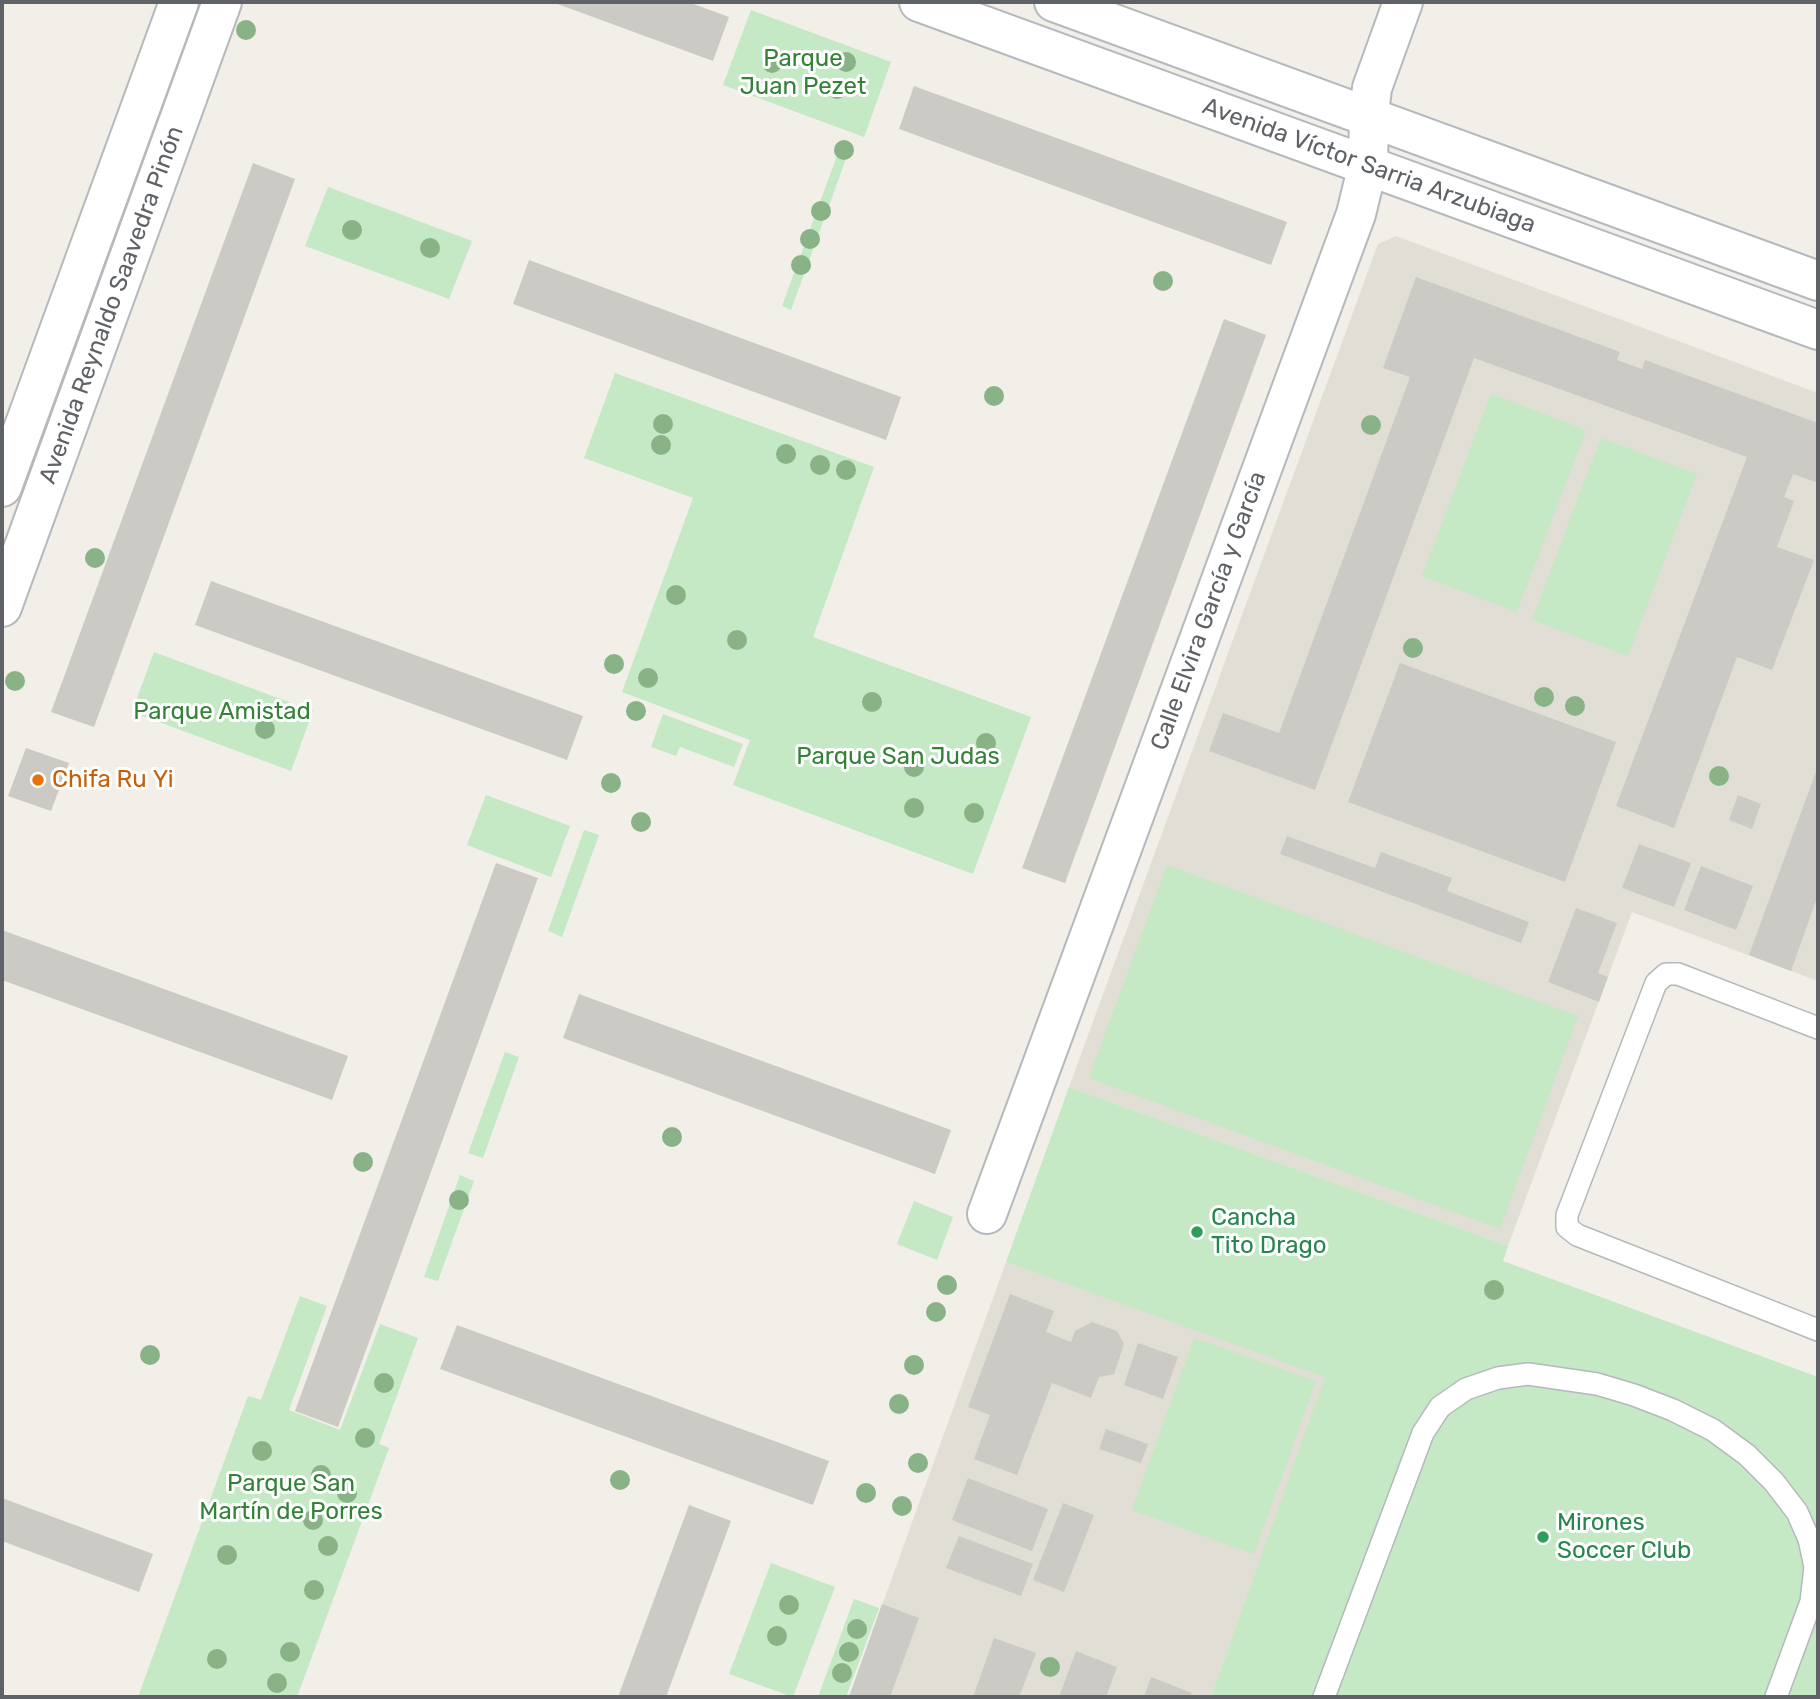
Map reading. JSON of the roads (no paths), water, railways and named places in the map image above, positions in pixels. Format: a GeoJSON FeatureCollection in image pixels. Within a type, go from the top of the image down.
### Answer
{"type":"FeatureCollection","features":[{"type":"Feature","properties":{"kind":"street","name":"Avenida Reynaldo Saavedra Pinón"},"geometry":{"type":"LineString","coordinates":[[2,487],[179,2]]}},
{"type":"Feature","properties":{"kind":"street","name":"Avenida Reynaldo Saavedra Pinón"},"geometry":{"type":"LineString","coordinates":[[3,601],[222,2]]}},
{"type":"Feature","properties":{"kind":"street","name":"Avenida Víctor Sarria Arzubiaga"},"geometry":{"type":"LineString","coordinates":[[919,2],[1818,330]]}},
{"type":"Feature","properties":{"kind":"street","name":"Avenida Víctor Sarria Arzubiaga"},"geometry":{"type":"LineString","coordinates":[[1054,2],[1818,281]]}},
{"type":"Feature","properties":{"kind":"street","name":"Calle Elvira García y García"},"geometry":{"type":"LineString","coordinates":[[987,1214],[1356,214],[1368,165],[1372,88],[1403,2]]}},
{"type":"Feature","properties":{"kind":"lane"},"geometry":{"type":"LineString","coordinates":[[1818,1028],[1678,974],[1666,974],[1656,983],[1567,1214],[1567,1227],[1577,1235],[1818,1330]]}},
{"type":"Feature","properties":{"kind":"lane"},"geometry":{"type":"LineString","coordinates":[[1324,1697],[1423,1433],[1440,1407],[1466,1389],[1498,1378],[1528,1374],[1597,1384],[1673,1410],[1713,1430],[1747,1455],[1774,1482],[1797,1512],[1810,1539],[1815,1567],[1811,1602],[1776,1697]]}},
{"type":"Feature","properties":{"kind":"place","name":"Chifa Ru Yi"},"geometry":{"type":"Point","coordinates":[38,780]}},
{"type":"Feature","properties":{"kind":"place","name":"Cancha Tito Drago"},"geometry":{"type":"Point","coordinates":[1197,1232]}},
{"type":"Feature","properties":{"kind":"place","name":"Mirones Soccer Club"},"geometry":{"type":"Point","coordinates":[1543,1537]}},
{"type":"Feature","properties":{"kind":"park label","name":"Parque Juan Pezet"},"geometry":{"type":"Point","coordinates":[803,73]}},
{"type":"Feature","properties":{"kind":"park label","name":"Parque Amistad"},"geometry":{"type":"Point","coordinates":[222,712]}},
{"type":"Feature","properties":{"kind":"park label","name":"Parque San Judas"},"geometry":{"type":"Point","coordinates":[898,757]}},
{"type":"Feature","properties":{"kind":"park label","name":"Parque San Martín de Porres"},"geometry":{"type":"Point","coordinates":[291,1498]}}]}
